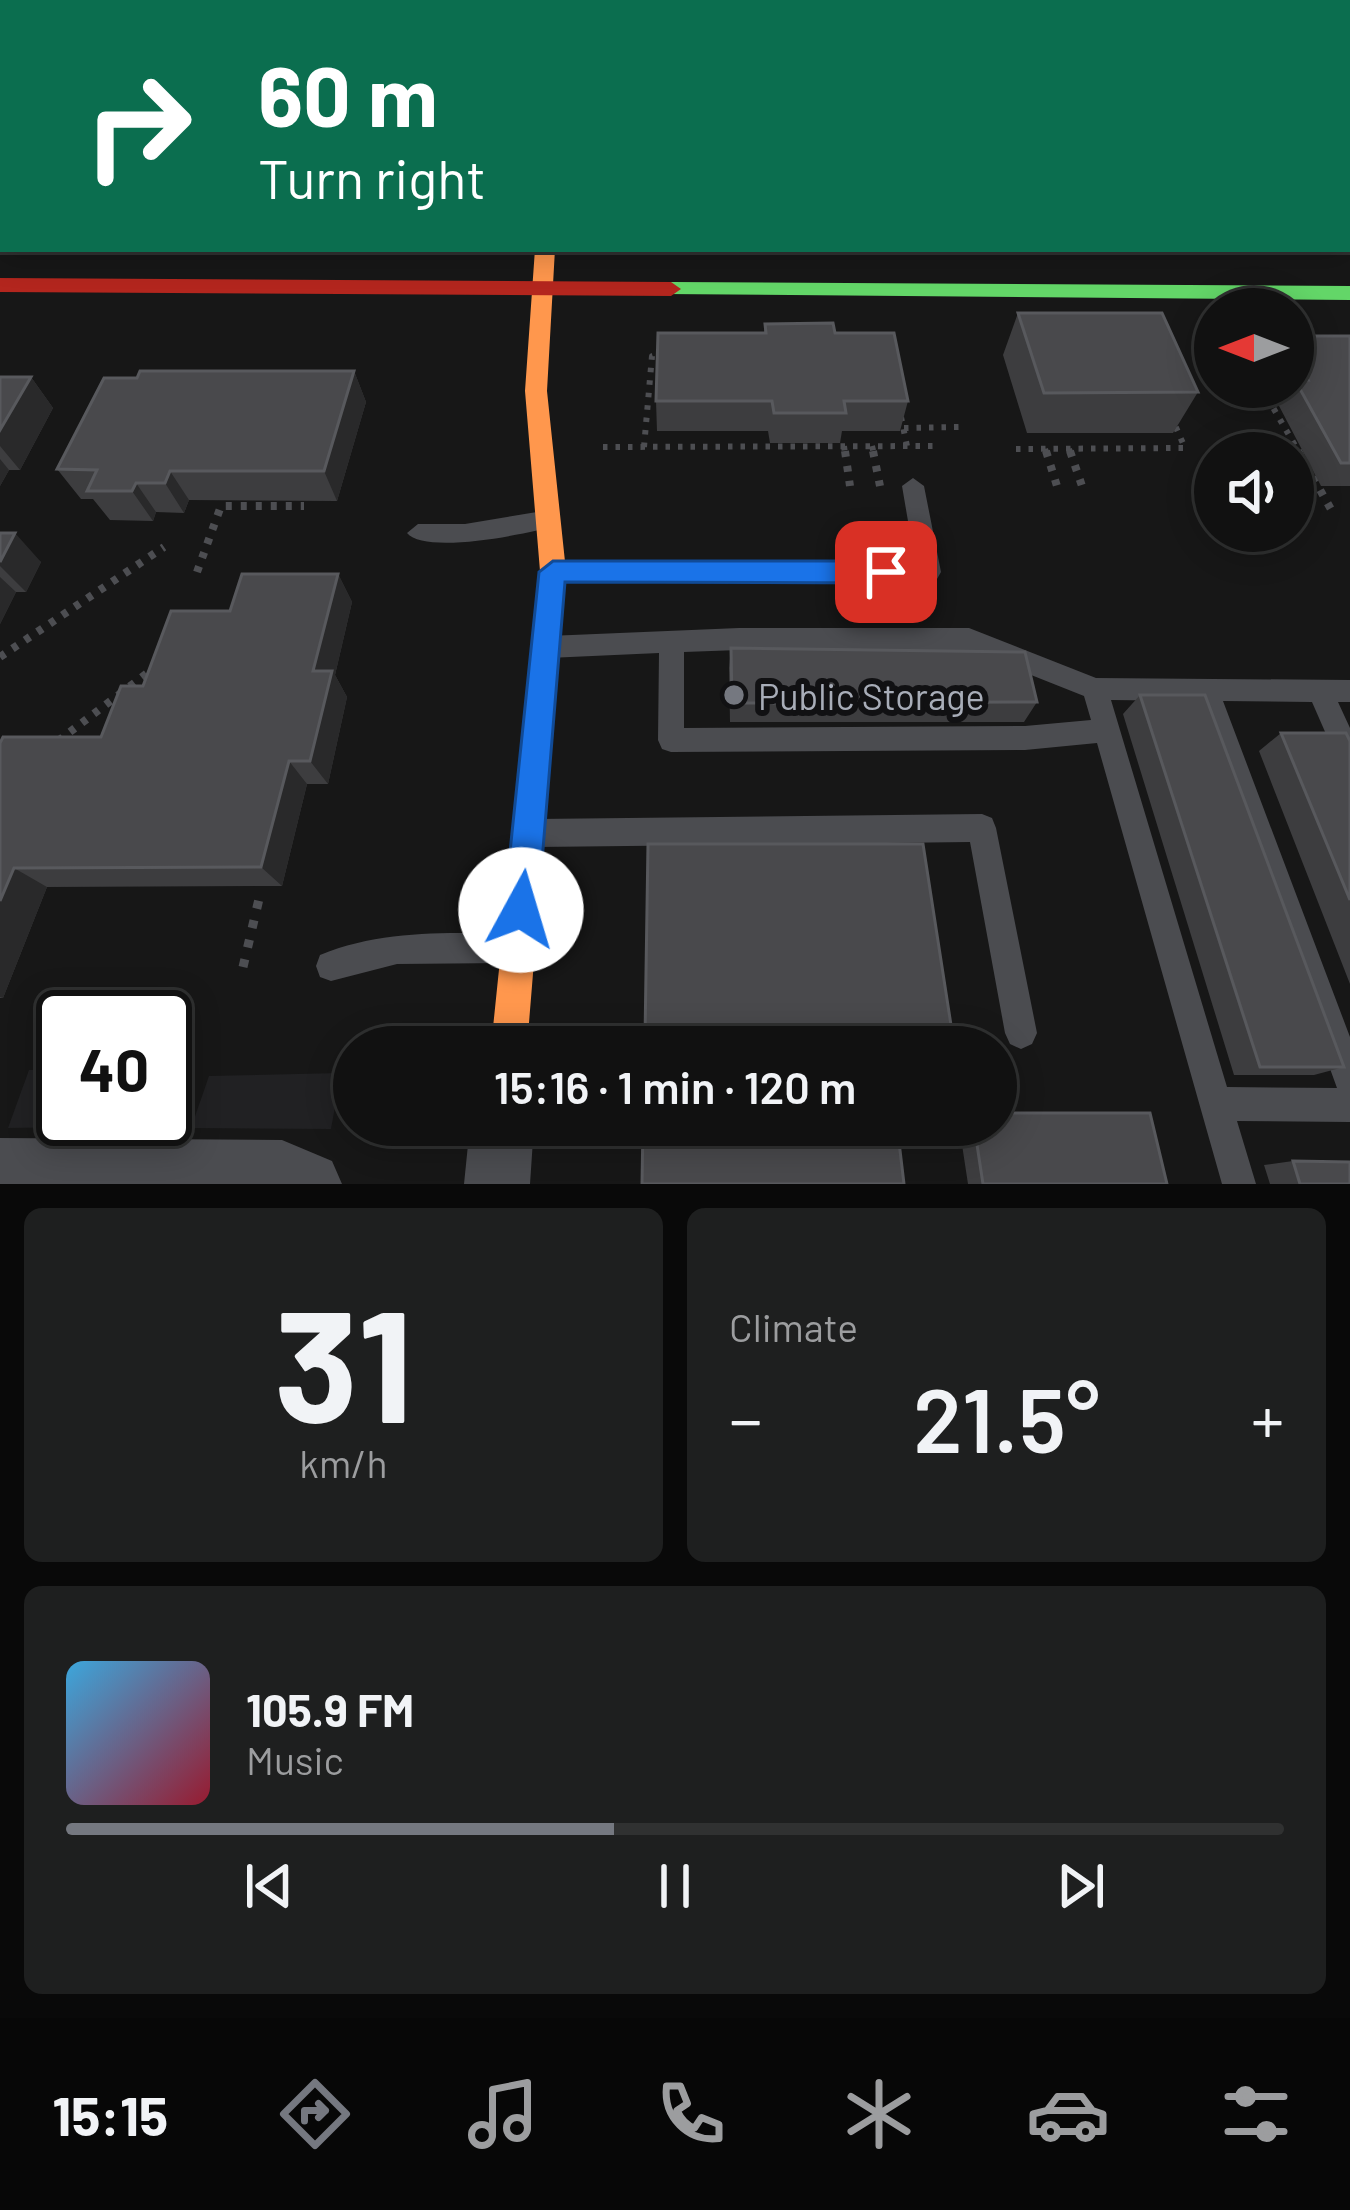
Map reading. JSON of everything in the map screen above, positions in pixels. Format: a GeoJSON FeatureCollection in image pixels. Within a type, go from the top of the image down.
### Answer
{"type":"FeatureCollection","features":[{"type":"Feature","properties":{"kind":"main road"},"geometry":{"type":"LineString","coordinates":[[510,1026],[553,572],[536,391],[545,252]]}},
{"type":"Feature","properties":{"kind":"main road"},"geometry":{"type":"LineString","coordinates":[[0,285],[1350,293]]}},
{"type":"Feature","properties":{"kind":"street"},"geometry":{"type":"LineString","coordinates":[[496,1184],[500,1146]]}},
{"type":"Feature","properties":{"kind":"street"},"geometry":{"type":"LineString","coordinates":[[0,1170],[282,1172],[309,1184]]}},
{"type":"Feature","properties":{"kind":"lane"},"geometry":{"type":"LineString","coordinates":[[553,572],[929,572],[913,486]]}},
{"type":"Feature","properties":{"kind":"lane"},"geometry":{"type":"LineString","coordinates":[[418,533],[465,532],[551,519]]}},
{"type":"Feature","properties":{"kind":"lane"},"geometry":{"type":"LineString","coordinates":[[545,647],[643,646],[672,640],[969,639],[1095,689],[1350,691]]}},
{"type":"Feature","properties":{"kind":"lane"},"geometry":{"type":"LineString","coordinates":[[672,640],[671,740],[1025,738],[1107,730]]}},
{"type":"Feature","properties":{"kind":"lane"},"geometry":{"type":"LineString","coordinates":[[1095,689],[1239,1184]]}},
{"type":"Feature","properties":{"kind":"lane"},"geometry":{"type":"LineString","coordinates":[[1206,690],[1350,1080]]}},
{"type":"Feature","properties":{"kind":"lane"},"geometry":{"type":"LineString","coordinates":[[1320,691],[1350,757]]}},
{"type":"Feature","properties":{"kind":"lane"},"geometry":{"type":"LineString","coordinates":[[529,833],[982,828],[1021,1033]]}},
{"type":"Feature","properties":{"kind":"lane"},"geometry":{"type":"LineString","coordinates":[[331,966],[397,949],[517,948]]}},
{"type":"Feature","properties":{"kind":"lane"},"geometry":{"type":"LineString","coordinates":[[1216,1103],[1350,1105]]}},
{"type":"Feature","properties":{"kind":"path"},"geometry":{"type":"LineString","coordinates":[[644,447],[646,417],[652,406],[652,356],[665,352]]}},
{"type":"Feature","properties":{"kind":"path"},"geometry":{"type":"LineString","coordinates":[[1273,408],[1332,512]]}},
{"type":"Feature","properties":{"kind":"path"},"geometry":{"type":"LineString","coordinates":[[900,409],[907,446]]}},
{"type":"Feature","properties":{"kind":"path"},"geometry":{"type":"LineString","coordinates":[[1016,449],[1185,448],[1168,410]]}},
{"type":"Feature","properties":{"kind":"path"},"geometry":{"type":"LineString","coordinates":[[904,428],[962,427]]}},
{"type":"Feature","properties":{"kind":"path"},"geometry":{"type":"LineString","coordinates":[[844,446],[850,486]]}},
{"type":"Feature","properties":{"kind":"path"},"geometry":{"type":"LineString","coordinates":[[872,446],[880,486]]}},
{"type":"Feature","properties":{"kind":"path"},"geometry":{"type":"LineString","coordinates":[[603,447],[934,446]]}},
{"type":"Feature","properties":{"kind":"path"},"geometry":{"type":"LineString","coordinates":[[1045,448],[1057,486]]}},
{"type":"Feature","properties":{"kind":"path"},"geometry":{"type":"LineString","coordinates":[[1069,448],[1082,486]]}},
{"type":"Feature","properties":{"kind":"path"},"geometry":{"type":"LineString","coordinates":[[1314,490],[1321,490]]}},
{"type":"Feature","properties":{"kind":"path"},"geometry":{"type":"LineString","coordinates":[[197,572],[221,506],[304,506]]}},
{"type":"Feature","properties":{"kind":"path"},"geometry":{"type":"LineString","coordinates":[[0,657],[164,547]]}},
{"type":"Feature","properties":{"kind":"path"},"geometry":{"type":"LineString","coordinates":[[57,742],[150,671]]}},
{"type":"Feature","properties":{"kind":"path"},"geometry":{"type":"LineString","coordinates":[[243,967],[259,899]]}},
{"type":"Feature","properties":{"kind":"shaded area"},"geometry":{"type":"Polygon","coordinates":[[[29,1070],[36,1070],[36,1128],[8,1128],[29,1070]]]}},
{"type":"Feature","properties":{"kind":"shaded area"},"geometry":{"type":"Polygon","coordinates":[[[333,1073],[331,1129],[192,1128],[209,1076],[333,1073]]]}},
{"type":"Feature","properties":{"kind":"building"},"geometry":{"type":"Polygon","coordinates":[[[1018,313],[1162,313],[1194,383],[1194,392],[1044,393],[1018,313]]]}},
{"type":"Feature","properties":{"kind":"building"},"geometry":{"type":"Polygon","coordinates":[[[833,323],[835,333],[894,333],[908,401],[844,401],[846,413],[774,413],[772,401],[656,401],[658,333],[766,333],[765,324],[833,323]]]}},
{"type":"Feature","properties":{"kind":"building"},"geometry":{"type":"Polygon","coordinates":[[[1314,336],[1350,336],[1350,463],[1341,463],[1311,408],[1314,336]]]}},
{"type":"Feature","properties":{"kind":"building"},"geometry":{"type":"Polygon","coordinates":[[[140,371],[354,371],[324,471],[170,471],[165,483],[136,483],[132,491],[87,491],[97,470],[57,469],[104,378],[137,378],[140,371]]]}},
{"type":"Feature","properties":{"kind":"building"},"geometry":{"type":"Polygon","coordinates":[[[0,377],[31,377],[0,430],[0,377]]]}},
{"type":"Feature","properties":{"kind":"building"},"geometry":{"type":"Polygon","coordinates":[[[0,533],[15,533],[0,562],[0,533]]]}},
{"type":"Feature","properties":{"kind":"building"},"geometry":{"type":"Polygon","coordinates":[[[242,574],[338,574],[313,671],[332,671],[310,761],[289,761],[261,867],[14,868],[0,901],[3,737],[101,737],[121,686],[143,686],[171,611],[230,611],[242,574]]]}},
{"type":"Feature","properties":{"kind":"building"},"geometry":{"type":"Polygon","coordinates":[[[731,648],[1025,652],[1037,702],[732,703],[731,648]]]}},
{"type":"Feature","properties":{"kind":"building"},"geometry":{"type":"Polygon","coordinates":[[[1140,695],[1205,695],[1344,1067],[1260,1067],[1140,695]]]}},
{"type":"Feature","properties":{"kind":"building"},"geometry":{"type":"Polygon","coordinates":[[[1281,733],[1346,733],[1350,741],[1350,900],[1281,733]]]}},
{"type":"Feature","properties":{"kind":"building"},"geometry":{"type":"Polygon","coordinates":[[[648,844],[923,844],[951,1026],[645,1026],[648,844]]]}},
{"type":"Feature","properties":{"kind":"building"},"geometry":{"type":"Polygon","coordinates":[[[1017,1113],[1150,1113],[1167,1184],[983,1184],[977,1146],[1017,1146],[1017,1113]]]}},
{"type":"Feature","properties":{"kind":"building"},"geometry":{"type":"Polygon","coordinates":[[[643,1146],[899,1146],[904,1184],[642,1184],[643,1146]]]}},
{"type":"Feature","properties":{"kind":"building"},"geometry":{"type":"Polygon","coordinates":[[[1293,1161],[1350,1162],[1350,1184],[1300,1184],[1293,1161]]]}},
{"type":"Feature","properties":{"kind":"traffic: fast"},"geometry":{"type":"LineString","coordinates":[[671,289],[1350,293]]}},
{"type":"Feature","properties":{"kind":"traffic: slow"},"geometry":{"type":"LineString","coordinates":[[511,1026],[553,571],[536,391],[545,252]]}},
{"type":"Feature","properties":{"kind":"traffic: jam"},"geometry":{"type":"LineString","coordinates":[[0,285],[671,289]]}},
{"type":"Feature","properties":{"kind":"place","name":"Public Storage"},"geometry":{"type":"Point","coordinates":[734,695]}},
{"type":"Feature","properties":{"kind":"route"},"geometry":{"type":"LineString","coordinates":[[521,910],[553,572],[886,572]]}}]}
